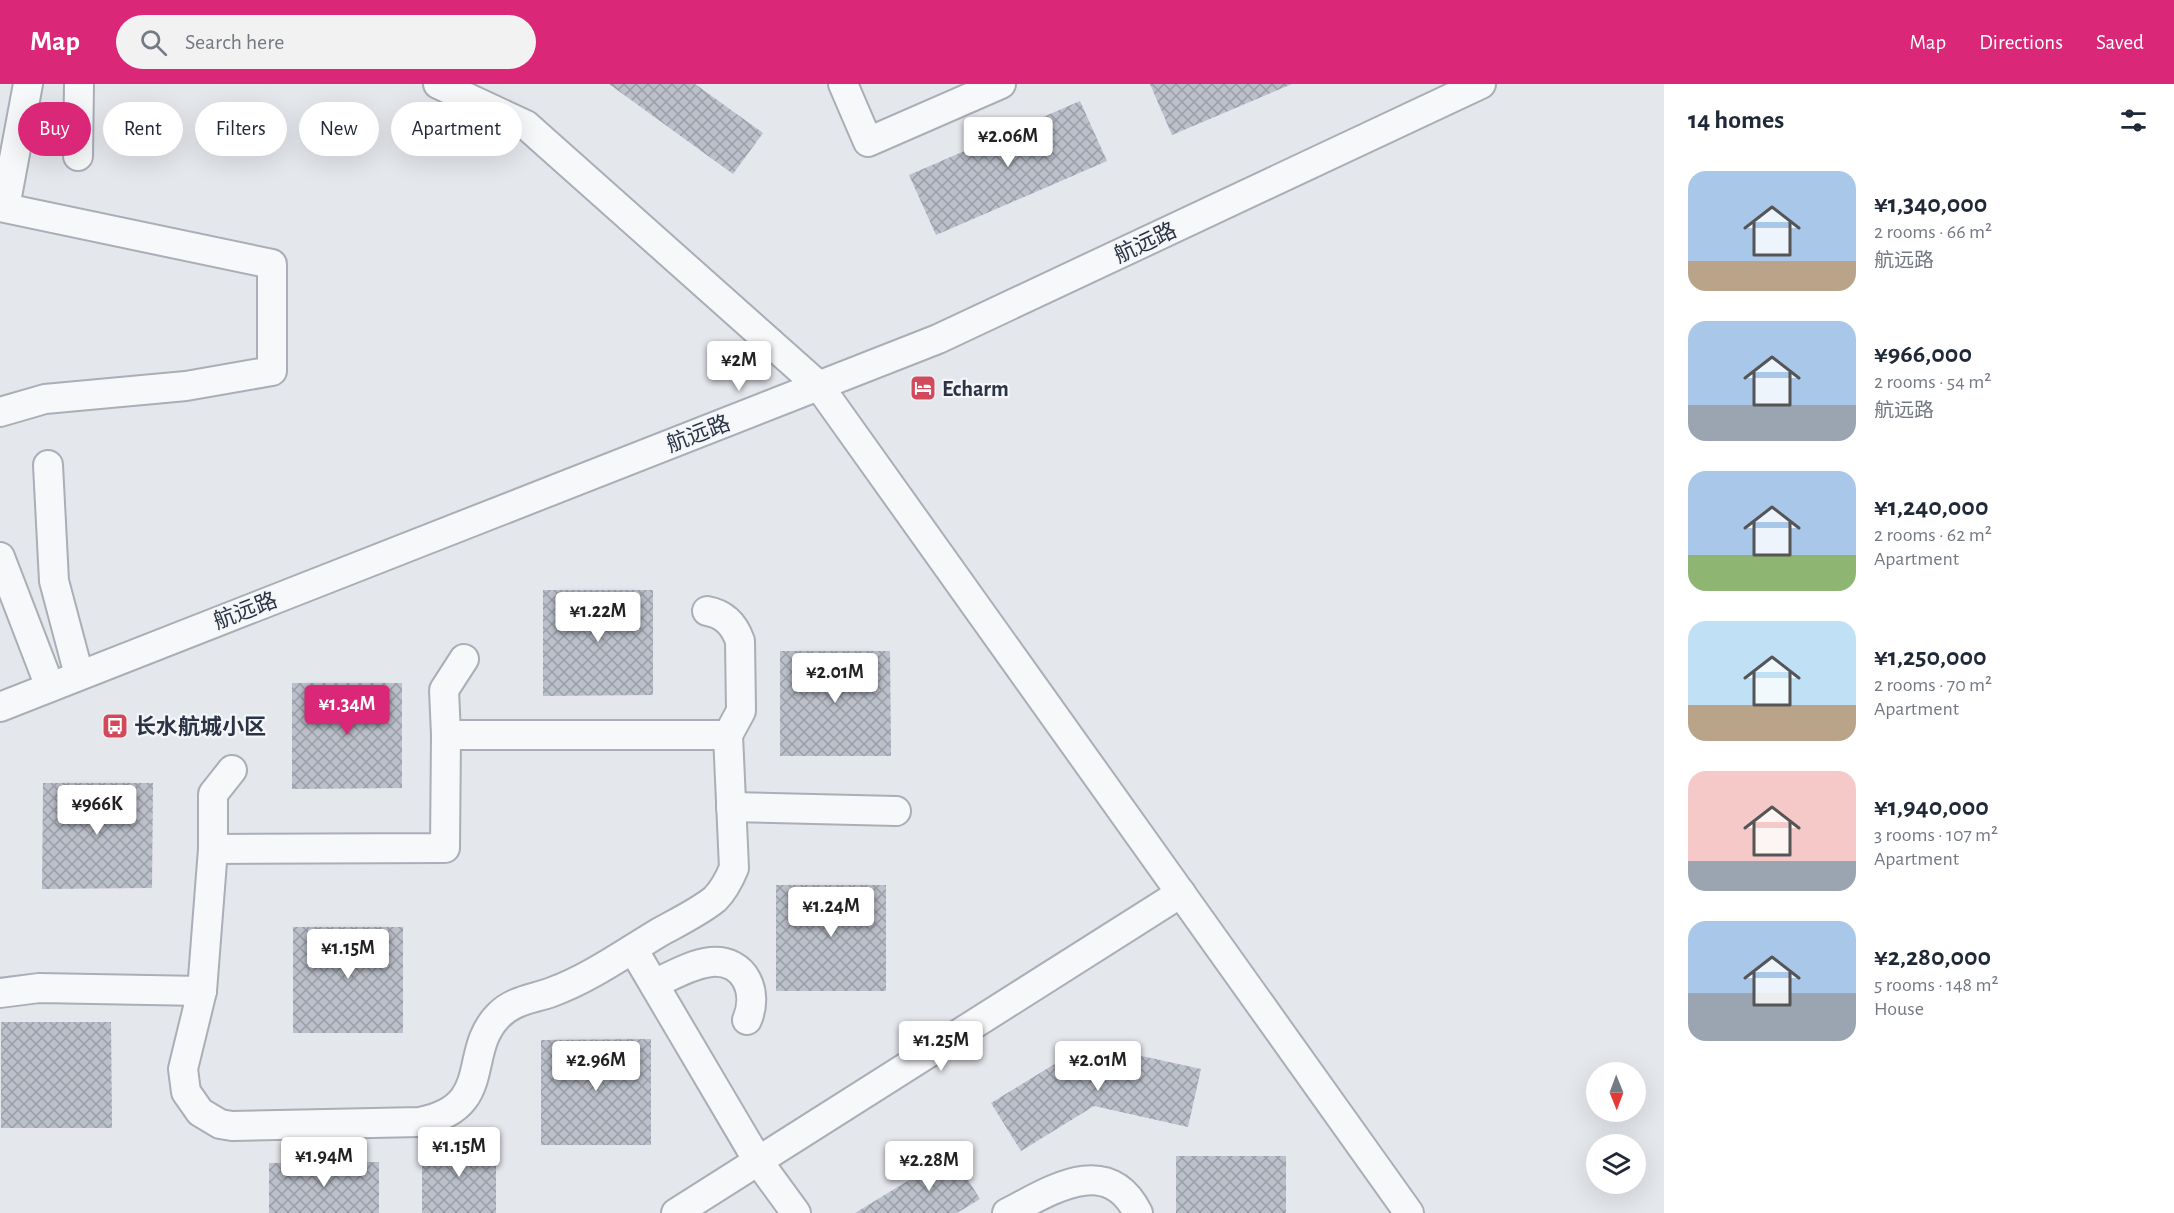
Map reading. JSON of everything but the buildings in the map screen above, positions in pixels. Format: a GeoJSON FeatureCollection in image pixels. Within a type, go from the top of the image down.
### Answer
{"type":"FeatureCollection","features":[{"type":"Feature","properties":{"kind":"street"},"geometry":{"type":"LineString","coordinates":[[0,412],[45,399],[186,386],[272,371],[272,264],[2,207],[28,84]]}},
{"type":"Feature","properties":{"kind":"street"},"geometry":{"type":"LineString","coordinates":[[79,84],[79,102]]}},
{"type":"Feature","properties":{"kind":"street"},"geometry":{"type":"LineString","coordinates":[[438,84],[526,125],[819,386],[1410,1213]]}},
{"type":"Feature","properties":{"kind":"street"},"geometry":{"type":"LineString","coordinates":[[843,84],[868,141],[1001,84]]}},
{"type":"Feature","properties":{"kind":"street","name":"航远路"},"geometry":{"type":"LineString","coordinates":[[0,707],[938,339],[1481,84]]}},
{"type":"Feature","properties":{"kind":"street"},"geometry":{"type":"LineString","coordinates":[[48,465],[54,581],[79,675]]}},
{"type":"Feature","properties":{"kind":"street"},"geometry":{"type":"LineString","coordinates":[[0,557],[50,687]]}},
{"type":"Feature","properties":{"kind":"street"},"geometry":{"type":"LineString","coordinates":[[232,770],[213,795],[213,849],[202,991],[183,1069],[183,1081],[192,1103],[210,1119],[232,1126],[420,1122],[445,1115],[466,1096],[473,1082],[489,1028],[511,1005],[552,992],[592,973],[713,900],[729,881],[734,868],[728,735],[741,711],[740,641],[730,622],[715,612],[707,611]]}},
{"type":"Feature","properties":{"kind":"street"},"geometry":{"type":"LineString","coordinates":[[213,849],[445,848],[444,690],[464,659]]}},
{"type":"Feature","properties":{"kind":"street"},"geometry":{"type":"LineString","coordinates":[[446,735],[728,735]]}},
{"type":"Feature","properties":{"kind":"street"},"geometry":{"type":"LineString","coordinates":[[731,807],[896,811]]}},
{"type":"Feature","properties":{"kind":"street"},"geometry":{"type":"LineString","coordinates":[[676,1213],[1181,893]]}},
{"type":"Feature","properties":{"kind":"street"},"geometry":{"type":"LineString","coordinates":[[633,949],[758,1161],[795,1213]]}},
{"type":"Feature","properties":{"kind":"street"},"geometry":{"type":"LineString","coordinates":[[654,984],[710,962],[721,962],[740,972],[747,980],[752,1000],[747,1020]]}},
{"type":"Feature","properties":{"kind":"street"},"geometry":{"type":"LineString","coordinates":[[0,993],[39,988],[202,991]]}},
{"type":"Feature","properties":{"kind":"street"},"geometry":{"type":"LineString","coordinates":[[1007,1213],[1060,1186],[1088,1179],[1102,1181],[1115,1187],[1133,1204],[1138,1213]]}},
{"type":"Feature","properties":{"kind":"place","name":"Echarm"},"geometry":{"type":"Point","coordinates":[923,388]}},
{"type":"Feature","properties":{"kind":"place","name":"长水航城小区"},"geometry":{"type":"Point","coordinates":[115,726]}}]}
